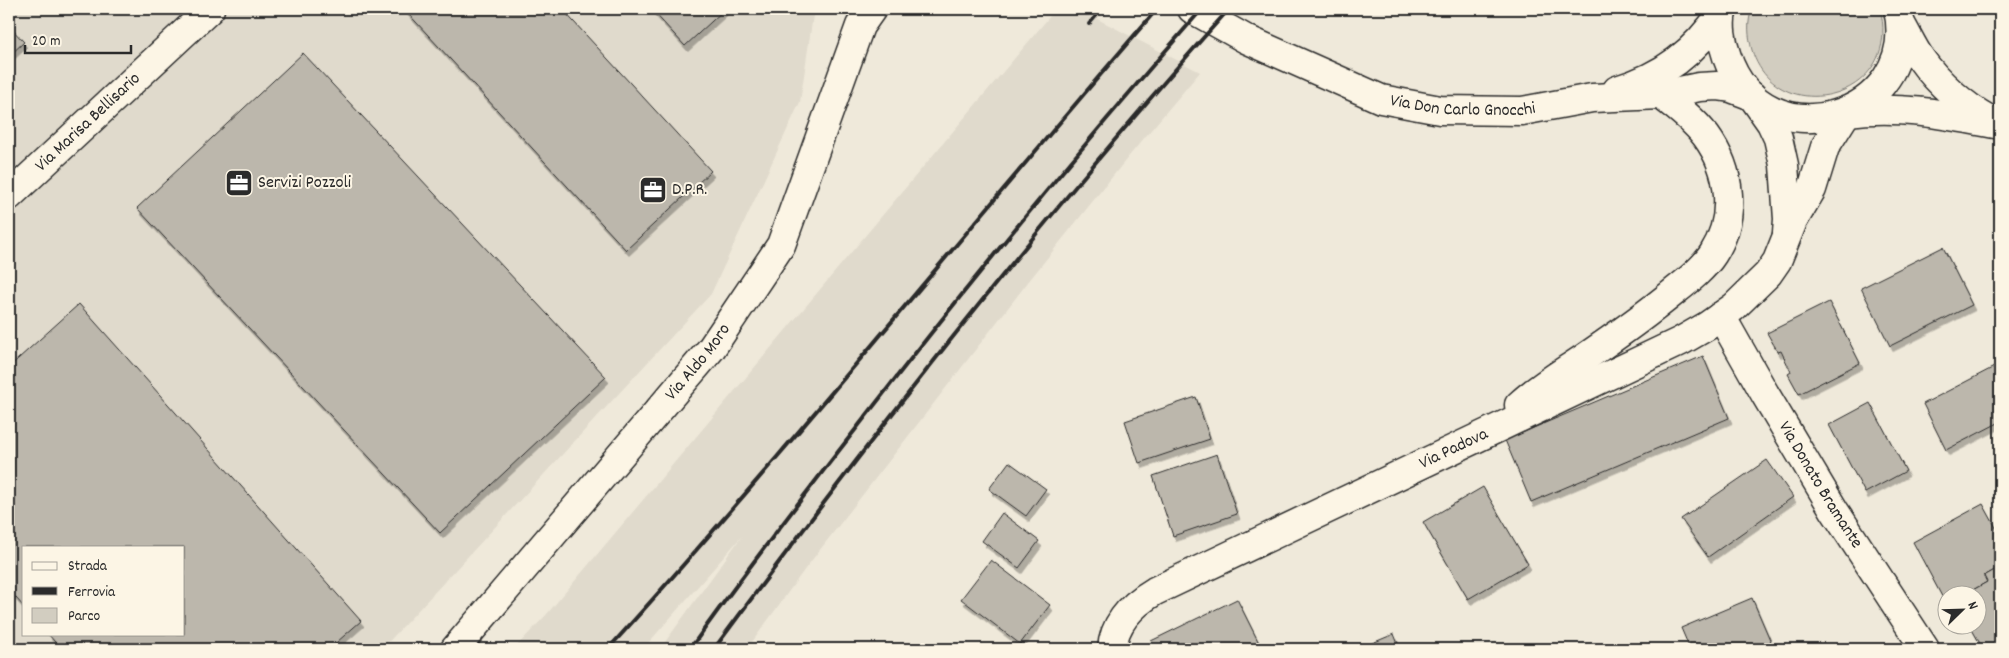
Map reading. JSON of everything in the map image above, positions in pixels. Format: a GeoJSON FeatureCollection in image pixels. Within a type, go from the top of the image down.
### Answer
{"type":"FeatureCollection","features":[{"type":"Feature","properties":{"kind":"street","name":"Via Marisa Bellisario"},"geometry":{"type":"LineString","coordinates":[[9,196],[210,9]]}},
{"type":"Feature","properties":{"kind":"street","name":"Via Don Carlo Gnocchi"},"geometry":{"type":"LineString","coordinates":[[1192,9],[1246,39],[1381,99],[1440,110],[1522,111],[1592,98],[1661,94],[1699,87],[1717,86],[1731,88],[1752,96]]}},
{"type":"Feature","properties":{"kind":"street"},"geometry":{"type":"LineString","coordinates":[[1592,98],[1628,87],[1690,52],[1707,34],[1722,10]]}},
{"type":"Feature","properties":{"kind":"street"},"geometry":{"type":"LineString","coordinates":[[1722,10],[1722,43],[1732,72],[1771,122],[1781,146],[1788,219],[1787,234]]}},
{"type":"Feature","properties":{"kind":"street","name":"Via Aldo Moro"},"geometry":{"type":"LineString","coordinates":[[455,649],[711,348],[781,245],[864,15]]}},
{"type":"Feature","properties":{"kind":"street"},"geometry":{"type":"LineString","coordinates":[[1787,234],[1812,189],[1825,147],[1847,112],[1870,97],[1888,76],[1898,51],[1899,17]]}},
{"type":"Feature","properties":{"kind":"street"},"geometry":{"type":"LineString","coordinates":[[1899,17],[1921,59],[1937,77],[1973,111],[1999,125]]}},
{"type":"Feature","properties":{"kind":"street"},"geometry":{"type":"LineString","coordinates":[[1481,436],[1504,421],[1536,390],[1610,340],[1660,303],[1699,271],[1713,254],[1723,233],[1729,211],[1728,189],[1723,169],[1705,135],[1661,94]]}},
{"type":"Feature","properties":{"kind":"street"},"geometry":{"type":"LineString","coordinates":[[1752,96],[1773,111],[1797,118],[1822,118],[1872,108],[1897,108],[1999,125]]}},
{"type":"Feature","properties":{"kind":"street","name":"Via Padova"},"geometry":{"type":"LineString","coordinates":[[1112,649],[1116,631],[1122,619],[1138,601],[1155,591],[1681,341],[1721,316],[1746,297],[1768,274],[1777,261],[1787,234]]}},
{"type":"Feature","properties":{"kind":"street","name":"Via Donato Bramante"},"geometry":{"type":"LineString","coordinates":[[1721,316],[1834,510],[1925,649]]}},
{"type":"Feature","properties":{"kind":"shaded area"},"geometry":{"type":"Polygon","coordinates":[[[9,9],[814,9],[800,102],[711,294],[382,649],[9,649],[9,9]]]}},
{"type":"Feature","properties":{"kind":"shaded area"},"geometry":{"type":"Polygon","coordinates":[[[1056,9],[1078,9],[1200,72],[1129,156],[1028,282],[805,569],[747,649],[660,649],[742,536],[643,649],[514,649],[547,614],[1056,9]]]}},
{"type":"Feature","properties":{"kind":"green space"},"geometry":{"type":"Polygon","coordinates":[[[1752,9],[1880,9],[1882,40],[1874,65],[1856,83],[1834,94],[1809,96],[1786,90],[1765,75],[1752,50],[1749,24],[1752,9]]]}},
{"type":"Feature","properties":{"kind":"building"},"geometry":{"type":"Polygon","coordinates":[[[404,9],[562,9],[711,171],[626,250],[404,9]]]}},
{"type":"Feature","properties":{"kind":"building"},"geometry":{"type":"Polygon","coordinates":[[[651,9],[725,9],[685,46],[651,9]]]}},
{"type":"Feature","properties":{"kind":"building"},"geometry":{"type":"Polygon","coordinates":[[[9,26],[24,42],[9,56],[9,26]]]}},
{"type":"Feature","properties":{"kind":"building"},"geometry":{"type":"Polygon","coordinates":[[[303,53],[606,377],[440,533],[137,208],[303,53]]]}},
{"type":"Feature","properties":{"kind":"building"},"geometry":{"type":"Polygon","coordinates":[[[1943,247],[1972,305],[1890,346],[1861,288],[1943,247]]]}},
{"type":"Feature","properties":{"kind":"building"},"geometry":{"type":"Polygon","coordinates":[[[1829,302],[1860,363],[1799,394],[1788,374],[1791,372],[1781,351],[1778,352],[1767,333],[1829,302]]]}},
{"type":"Feature","properties":{"kind":"building"},"geometry":{"type":"Polygon","coordinates":[[[79,304],[361,621],[329,649],[61,649],[50,636],[185,636],[185,546],[22,546],[22,605],[9,590],[9,367],[79,304]]]}},
{"type":"Feature","properties":{"kind":"building"},"geometry":{"type":"Polygon","coordinates":[[[1703,356],[1729,418],[1531,502],[1505,440],[1703,356]]]}},
{"type":"Feature","properties":{"kind":"building"},"geometry":{"type":"Polygon","coordinates":[[[1994,367],[2000,378],[2000,422],[1946,450],[1923,404],[1994,367]]]}},
{"type":"Feature","properties":{"kind":"building"},"geometry":{"type":"Polygon","coordinates":[[[1196,397],[1210,439],[1139,463],[1125,421],[1196,397]]]}},
{"type":"Feature","properties":{"kind":"building"},"geometry":{"type":"Polygon","coordinates":[[[1870,403],[1906,471],[1865,493],[1829,425],[1870,403]]]}},
{"type":"Feature","properties":{"kind":"building"},"geometry":{"type":"Polygon","coordinates":[[[1217,454],[1237,514],[1173,536],[1153,476],[1217,454]]]}},
{"type":"Feature","properties":{"kind":"building"},"geometry":{"type":"Polygon","coordinates":[[[1767,460],[1793,497],[1708,557],[1681,519],[1767,460]]]}},
{"type":"Feature","properties":{"kind":"building"},"geometry":{"type":"Polygon","coordinates":[[[1009,462],[1046,489],[1026,516],[989,489],[1009,462]]]}},
{"type":"Feature","properties":{"kind":"building"},"geometry":{"type":"Polygon","coordinates":[[[1483,487],[1528,564],[1468,599],[1423,522],[1483,487]]]}},
{"type":"Feature","properties":{"kind":"building"},"geometry":{"type":"Polygon","coordinates":[[[1983,504],[2000,535],[2000,567],[1984,576],[1987,582],[1980,586],[1936,586],[1913,542],[1983,504]]]}},
{"type":"Feature","properties":{"kind":"building"},"geometry":{"type":"Polygon","coordinates":[[[1002,513],[1039,541],[1019,568],[982,541],[1002,513]]]}},
{"type":"Feature","properties":{"kind":"building"},"geometry":{"type":"Polygon","coordinates":[[[991,560],[1050,605],[1020,644],[961,599],[991,560]]]}},
{"type":"Feature","properties":{"kind":"building"},"geometry":{"type":"Polygon","coordinates":[[[2000,567],[2000,645],[1993,649],[1983,649],[1976,636],[1986,636],[1986,586],[1980,586],[1987,582],[1984,576],[2000,567]]]}},
{"type":"Feature","properties":{"kind":"building"},"geometry":{"type":"Polygon","coordinates":[[[1752,598],[1774,649],[1690,649],[1681,628],[1752,598]]]}},
{"type":"Feature","properties":{"kind":"building"},"geometry":{"type":"Polygon","coordinates":[[[1237,599],[1262,649],[1155,649],[1151,641],[1237,599]]]}},
{"type":"Feature","properties":{"kind":"building"},"geometry":{"type":"Polygon","coordinates":[[[1394,634],[1400,649],[1358,649],[1394,634]]]}},
{"type":"Feature","properties":{"kind":"railway"},"geometry":{"type":"LineString","coordinates":[[1089,24],[1102,9]]}},
{"type":"Feature","properties":{"kind":"railway"},"geometry":{"type":"LineString","coordinates":[[608,649],[748,491],[1157,9]]}},
{"type":"Feature","properties":{"kind":"railway"},"geometry":{"type":"LineString","coordinates":[[690,649],[794,508],[942,319],[1027,214],[1202,9]]}},
{"type":"Feature","properties":{"kind":"railway"},"geometry":{"type":"LineString","coordinates":[[714,649],[964,323],[1094,164],[1229,9]]}},
{"type":"Feature","properties":{"kind":"place","name":"Servizi Pozzoli"},"geometry":{"type":"Point","coordinates":[239,183]}},
{"type":"Feature","properties":{"kind":"place","name":"D.P.R."},"geometry":{"type":"Point","coordinates":[653,190]}}]}
